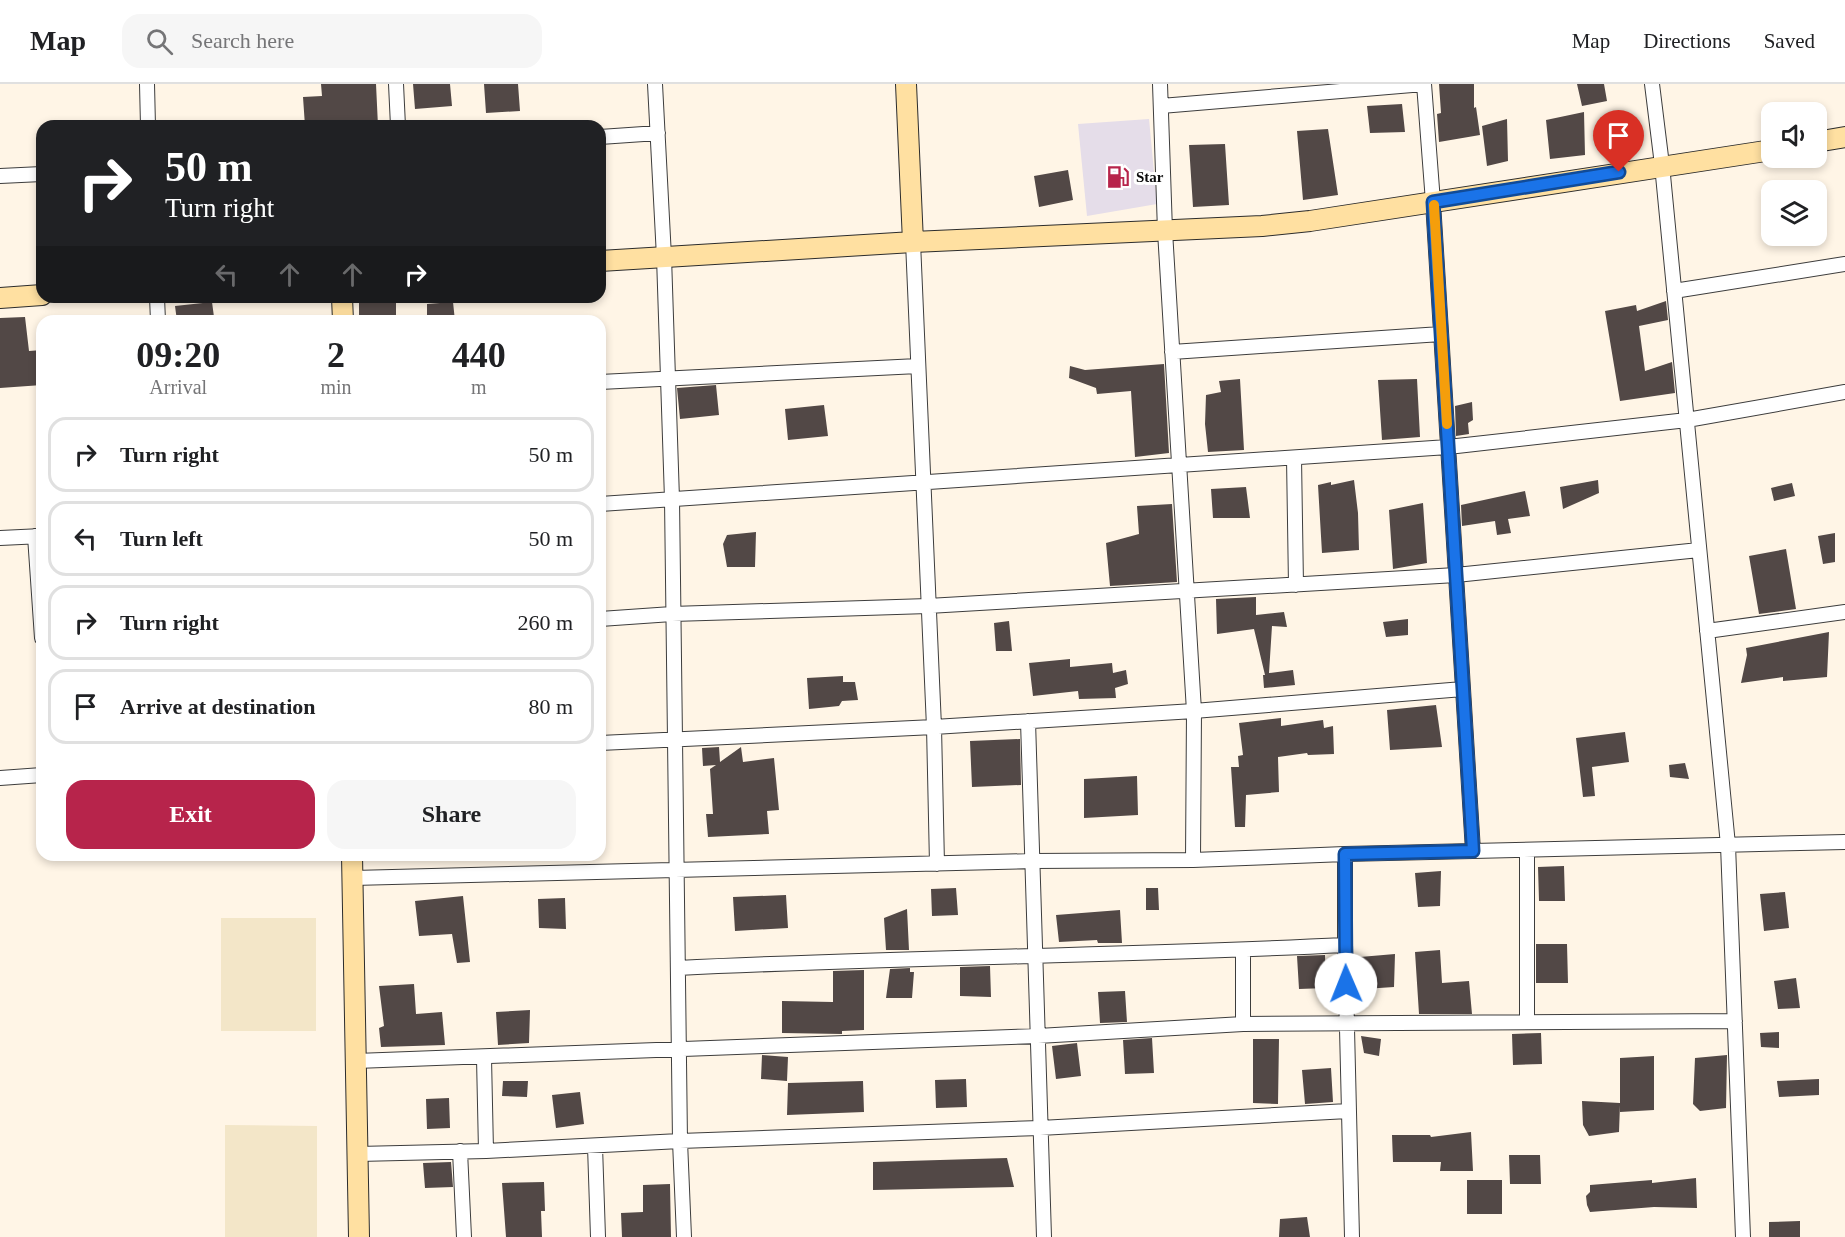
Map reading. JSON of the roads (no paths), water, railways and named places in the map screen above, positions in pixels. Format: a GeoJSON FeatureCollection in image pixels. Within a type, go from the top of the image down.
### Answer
{"type":"FeatureCollection","features":[{"type":"Feature","properties":{"kind":"street"},"geometry":{"type":"LineString","coordinates":[[147,84],[148,120]]}},
{"type":"Feature","properties":{"kind":"street"},"geometry":{"type":"LineString","coordinates":[[396,84],[398,120]]}},
{"type":"Feature","properties":{"kind":"street"},"geometry":{"type":"LineString","coordinates":[[655,84],[664,257],[672,499],[673,739],[680,1141],[684,1237]]}},
{"type":"Feature","properties":{"kind":"street"},"geometry":{"type":"LineString","coordinates":[[906,84],[934,727],[937,864]]}},
{"type":"Feature","properties":{"kind":"street"},"geometry":{"type":"LineString","coordinates":[[1160,84],[1165,231],[1194,711],[1193,860]]}},
{"type":"Feature","properties":{"kind":"street"},"geometry":{"type":"LineString","coordinates":[[1161,106],[1424,84],[1473,851]]}},
{"type":"Feature","properties":{"kind":"street"},"geometry":{"type":"LineString","coordinates":[[1652,84],[1662,165],[1728,845],[1743,1237]]}},
{"type":"Feature","properties":{"kind":"street"},"geometry":{"type":"LineString","coordinates":[[606,137],[658,133]]}},
{"type":"Feature","properties":{"kind":"street"},"geometry":{"type":"LineString","coordinates":[[1827,140],[1845,137]]}},
{"type":"Feature","properties":{"kind":"street"},"geometry":{"type":"LineString","coordinates":[[606,261],[914,242],[1262,226],[1310,221],[1761,152]]}},
{"type":"Feature","properties":{"kind":"street"},"geometry":{"type":"LineString","coordinates":[[0,176],[36,174]]}},
{"type":"Feature","properties":{"kind":"street"},"geometry":{"type":"LineString","coordinates":[[1674,291],[1845,264]]}},
{"type":"Feature","properties":{"kind":"street"},"geometry":{"type":"LineString","coordinates":[[0,298],[36,295]]}},
{"type":"Feature","properties":{"kind":"street"},"geometry":{"type":"LineString","coordinates":[[1172,352],[1441,334]]}},
{"type":"Feature","properties":{"kind":"street"},"geometry":{"type":"LineString","coordinates":[[606,382],[918,366]]}},
{"type":"Feature","properties":{"kind":"street"},"geometry":{"type":"LineString","coordinates":[[606,504],[1448,447],[1687,420],[1845,392]]}},
{"type":"Feature","properties":{"kind":"street"},"geometry":{"type":"LineString","coordinates":[[1294,458],[1296,585]]}},
{"type":"Feature","properties":{"kind":"street"},"geometry":{"type":"LineString","coordinates":[[0,538],[36,536]]}},
{"type":"Feature","properties":{"kind":"street"},"geometry":{"type":"LineString","coordinates":[[606,619],[672,614],[928,606],[1456,576],[1699,550]]}},
{"type":"Feature","properties":{"kind":"street"},"geometry":{"type":"LineString","coordinates":[[1707,631],[1845,612]]}},
{"type":"Feature","properties":{"kind":"street"},"geometry":{"type":"LineString","coordinates":[[606,743],[934,727],[1194,711],[1463,688]]}},
{"type":"Feature","properties":{"kind":"street"},"geometry":{"type":"LineString","coordinates":[[1028,721],[1044,1237]]}},
{"type":"Feature","properties":{"kind":"street"},"geometry":{"type":"LineString","coordinates":[[0,778],[36,775]]}},
{"type":"Feature","properties":{"kind":"street"},"geometry":{"type":"LineString","coordinates":[[353,878],[1033,861],[1193,860],[1345,854],[1845,842]]}},
{"type":"Feature","properties":{"kind":"street"},"geometry":{"type":"LineString","coordinates":[[1527,850],[1527,1022]]}},
{"type":"Feature","properties":{"kind":"street"},"geometry":{"type":"LineString","coordinates":[[1345,854],[1346,1024],[1352,1237]]}},
{"type":"Feature","properties":{"kind":"street"},"geometry":{"type":"LineString","coordinates":[[352,861],[359,1237]]}},
{"type":"Feature","properties":{"kind":"street"},"geometry":{"type":"LineString","coordinates":[[678,968],[799,962],[1034,957],[1345,945]]}},
{"type":"Feature","properties":{"kind":"street"},"geometry":{"type":"LineString","coordinates":[[1243,950],[1243,1024]]}},
{"type":"Feature","properties":{"kind":"street"},"geometry":{"type":"LineString","coordinates":[[356,1061],[1038,1036],[1243,1024],[1735,1021]]}},
{"type":"Feature","properties":{"kind":"street"},"geometry":{"type":"LineString","coordinates":[[484,1058],[486,1151]]}},
{"type":"Feature","properties":{"kind":"street"},"geometry":{"type":"LineString","coordinates":[[358,1154],[486,1151],[680,1141],[1040,1128],[1348,1111]]}},
{"type":"Feature","properties":{"kind":"street"},"geometry":{"type":"LineString","coordinates":[[595,1146],[598,1237]]}},
{"type":"Feature","properties":{"kind":"street"},"geometry":{"type":"LineString","coordinates":[[460,1151],[464,1237]]}},
{"type":"Feature","properties":{"kind":"place","name":"Star"},"geometry":{"type":"Point","coordinates":[1118,177]}}]}
